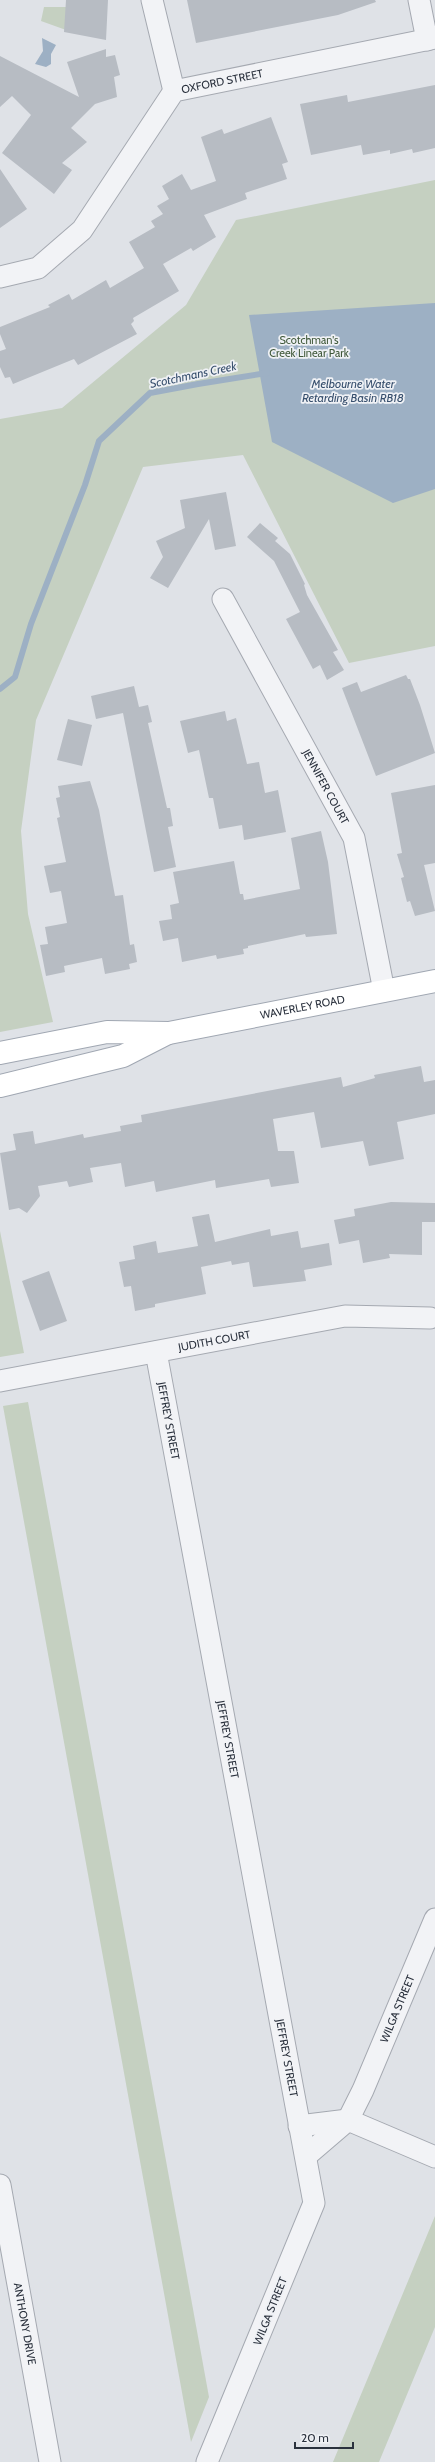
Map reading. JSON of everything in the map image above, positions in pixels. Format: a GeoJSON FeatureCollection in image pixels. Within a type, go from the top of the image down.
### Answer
{"type":"FeatureCollection","features":[{"type":"Feature","properties":{"kind":"main road","name":"WAVERLEY ROAD"},"geometry":{"type":"LineString","coordinates":[[0,1053],[107,1032],[169,1032],[435,981]]}},
{"type":"Feature","properties":{"kind":"main road","name":"WAVERLEY ROAD"},"geometry":{"type":"LineString","coordinates":[[0,1086],[123,1056],[169,1032]]}},
{"type":"Feature","properties":{"kind":"street"},"geometry":{"type":"LineString","coordinates":[[152,0],[174,91]]}},
{"type":"Feature","properties":{"kind":"street"},"geometry":{"type":"LineString","coordinates":[[419,0],[431,39]]}},
{"type":"Feature","properties":{"kind":"street","name":"OXFORD STREET"},"geometry":{"type":"LineString","coordinates":[[0,277],[38,268],[82,230],[174,91],[431,39]]}},
{"type":"Feature","properties":{"kind":"street","name":"JENNIFER COURT"},"geometry":{"type":"LineString","coordinates":[[223,599],[354,838],[384,991]]}},
{"type":"Feature","properties":{"kind":"street","name":"JUDITH COURT"},"geometry":{"type":"LineString","coordinates":[[0,1381],[345,1316],[430,1318]]}},
{"type":"Feature","properties":{"kind":"street","name":"JEFFREY STREET"},"geometry":{"type":"LineString","coordinates":[[156,1352],[299,2126]]}},
{"type":"Feature","properties":{"kind":"street","name":"WILGA STREET"},"geometry":{"type":"LineString","coordinates":[[306,2156],[348,2120],[363,2090],[435,1920]]}},
{"type":"Feature","properties":{"kind":"street"},"geometry":{"type":"LineString","coordinates":[[299,2126],[348,2120],[435,2157]]}},
{"type":"Feature","properties":{"kind":"street","name":"WILGA STREET"},"geometry":{"type":"LineString","coordinates":[[207,2462],[314,2203],[299,2126]]}},
{"type":"Feature","properties":{"kind":"street","name":"ANTHONY DRIVE"},"geometry":{"type":"LineString","coordinates":[[0,2185],[50,2462]]}},
{"type":"Feature","properties":{"kind":"green space"},"geometry":{"type":"Polygon","coordinates":[[[44,7],[66,7],[66,30],[41,21],[44,7]]]}},
{"type":"Feature","properties":{"kind":"green space","name":"Scotchman's Creek Linear Park"},"geometry":{"type":"Polygon","coordinates":[[[435,180],[435,646],[349,663],[243,455],[143,467],[36,720],[21,831],[28,914],[53,1022],[0,1032],[0,419],[62,408],[186,305],[236,220],[435,180]]]}},
{"type":"Feature","properties":{"kind":"green space"},"geometry":{"type":"Polygon","coordinates":[[[0,1231],[24,1353],[0,1357],[0,1231]]]}},
{"type":"Feature","properties":{"kind":"green space"},"geometry":{"type":"Polygon","coordinates":[[[28,1402],[209,2397],[191,2442],[3,1406],[28,1402]]]}},
{"type":"Feature","properties":{"kind":"green space"},"geometry":{"type":"Polygon","coordinates":[[[435,2216],[435,2327],[379,2462],[333,2462],[435,2216]]]}},
{"type":"Feature","properties":{"kind":"water"},"geometry":{"type":"Polygon","coordinates":[[[42,38],[56,45],[51,54],[51,64],[46,67],[35,64],[43,51],[42,38]]]}},
{"type":"Feature","properties":{"kind":"water","name":"Melbourne Water Retarding Basin RB18"},"geometry":{"type":"Polygon","coordinates":[[[435,303],[435,489],[393,503],[272,442],[249,315],[435,303]]]}},
{"type":"Feature","properties":{"kind":"building"},"geometry":{"type":"Polygon","coordinates":[[[66,0],[108,0],[106,40],[64,32],[66,0]]]}},
{"type":"Feature","properties":{"kind":"building"},"geometry":{"type":"Polygon","coordinates":[[[187,0],[375,0],[376,2],[338,15],[196,43],[187,0]]]}},
{"type":"Feature","properties":{"kind":"building"},"geometry":{"type":"Polygon","coordinates":[[[106,49],[106,57],[115,55],[120,75],[114,77],[117,97],[95,104],[71,128],[87,142],[62,163],[72,170],[54,194],[2,153],[31,115],[12,96],[0,107],[0,56],[79,97],[67,62],[106,49]]]}},
{"type":"Feature","properties":{"kind":"building"},"geometry":{"type":"Polygon","coordinates":[[[435,85],[435,148],[413,153],[412,149],[390,154],[390,150],[363,155],[361,145],[311,155],[300,104],[347,95],[348,102],[435,85]]]}},
{"type":"Feature","properties":{"kind":"building"},"geometry":{"type":"Polygon","coordinates":[[[271,117],[288,162],[282,164],[287,179],[245,193],[247,199],[204,215],[216,237],[193,251],[191,248],[163,264],[179,291],[133,318],[134,321],[131,324],[137,334],[78,365],[74,359],[13,384],[10,377],[5,378],[0,367],[0,351],[6,349],[0,334],[0,327],[50,307],[48,305],[69,294],[72,300],[106,280],[110,288],[144,268],[129,242],[155,227],[151,221],[163,214],[157,206],[169,199],[162,186],[182,174],[191,190],[216,181],[201,137],[222,129],[224,134],[271,117]]]}},
{"type":"Feature","properties":{"kind":"building"},"geometry":{"type":"Polygon","coordinates":[[[0,169],[27,209],[0,228],[0,169]]]}},
{"type":"Feature","properties":{"kind":"building"},"geometry":{"type":"Polygon","coordinates":[[[226,492],[236,546],[215,550],[209,519],[168,588],[150,578],[163,557],[156,541],[185,528],[180,500],[226,492]]]}},
{"type":"Feature","properties":{"kind":"building"},"geometry":{"type":"Polygon","coordinates":[[[260,523],[278,538],[275,541],[290,554],[305,584],[307,595],[338,650],[333,652],[344,670],[327,680],[320,665],[313,669],[286,619],[300,612],[274,561],[247,537],[260,523]]]}},
{"type":"Feature","properties":{"kind":"building"},"geometry":{"type":"Polygon","coordinates":[[[406,675],[408,679],[410,679],[420,705],[435,753],[376,776],[342,688],[357,682],[361,692],[406,675]]]}},
{"type":"Feature","properties":{"kind":"building"},"geometry":{"type":"Polygon","coordinates":[[[134,686],[139,707],[148,705],[152,722],[148,723],[167,808],[170,808],[173,826],[168,827],[176,867],[154,872],[123,713],[96,719],[91,696],[134,686]]]}},
{"type":"Feature","properties":{"kind":"building"},"geometry":{"type":"Polygon","coordinates":[[[225,711],[227,721],[236,718],[247,764],[259,762],[265,793],[278,790],[286,832],[244,840],[242,825],[219,829],[213,798],[209,798],[199,750],[188,753],[180,721],[225,711]]]}},
{"type":"Feature","properties":{"kind":"building"},"geometry":{"type":"Polygon","coordinates":[[[68,719],[92,725],[82,766],[57,760],[68,719]]]}},
{"type":"Feature","properties":{"kind":"building"},"geometry":{"type":"Polygon","coordinates":[[[90,781],[99,810],[115,896],[123,895],[130,945],[134,944],[137,962],[129,964],[130,969],[105,974],[102,958],[64,966],[65,972],[46,976],[40,945],[48,944],[45,927],[67,923],[61,891],[50,893],[44,866],[66,862],[57,818],[60,817],[56,798],[60,797],[58,786],[90,781]]]}},
{"type":"Feature","properties":{"kind":"building"},"geometry":{"type":"Polygon","coordinates":[[[435,785],[435,863],[424,865],[435,911],[415,916],[410,901],[407,902],[401,878],[404,877],[397,854],[402,853],[391,793],[435,785]]]}},
{"type":"Feature","properties":{"kind":"building"},"geometry":{"type":"Polygon","coordinates":[[[321,831],[328,862],[337,934],[306,937],[305,934],[248,946],[248,948],[243,949],[244,954],[217,959],[216,955],[182,962],[178,938],[163,941],[159,921],[172,919],[170,905],[179,903],[173,872],[234,861],[240,894],[243,894],[244,900],[300,889],[291,838],[321,831]]]}},
{"type":"Feature","properties":{"kind":"building"},"geometry":{"type":"Polygon","coordinates":[[[421,1066],[424,1082],[435,1080],[435,1114],[397,1122],[404,1159],[369,1166],[363,1141],[321,1148],[314,1112],[273,1119],[278,1151],[294,1151],[299,1183],[271,1187],[269,1179],[216,1188],[215,1180],[156,1192],[154,1181],[125,1187],[121,1163],[90,1168],[93,1182],[69,1187],[67,1181],[38,1186],[40,1196],[27,1213],[19,1208],[9,1210],[0,1153],[16,1150],[13,1134],[33,1131],[35,1144],[83,1134],[84,1138],[121,1131],[120,1126],[142,1122],[141,1115],[341,1077],[343,1087],[375,1078],[374,1075],[421,1066]]]}},
{"type":"Feature","properties":{"kind":"building"},"geometry":{"type":"Polygon","coordinates":[[[391,1202],[435,1203],[435,1222],[422,1222],[422,1255],[389,1254],[390,1258],[363,1263],[359,1240],[339,1244],[334,1220],[355,1216],[354,1209],[391,1202]]]}},
{"type":"Feature","properties":{"kind":"building"},"geometry":{"type":"Polygon","coordinates":[[[209,1214],[215,1242],[270,1229],[271,1236],[298,1231],[301,1248],[329,1243],[332,1265],[304,1270],[306,1281],[253,1287],[249,1262],[232,1265],[231,1261],[201,1267],[206,1294],[155,1304],[155,1307],[135,1311],[131,1286],[124,1287],[119,1262],[135,1259],[133,1246],[156,1241],[158,1253],[198,1246],[192,1217],[209,1214]]]}},
{"type":"Feature","properties":{"kind":"building"},"geometry":{"type":"Polygon","coordinates":[[[49,1271],[67,1321],[40,1331],[22,1281],[49,1271]]]}},
{"type":"Feature","properties":{"kind":"waterway","name":"Scotchmans Creek"},"geometry":{"type":"LineString","coordinates":[[0,689],[15,677],[31,624],[85,485],[99,441],[150,393],[267,373]]}}]}
